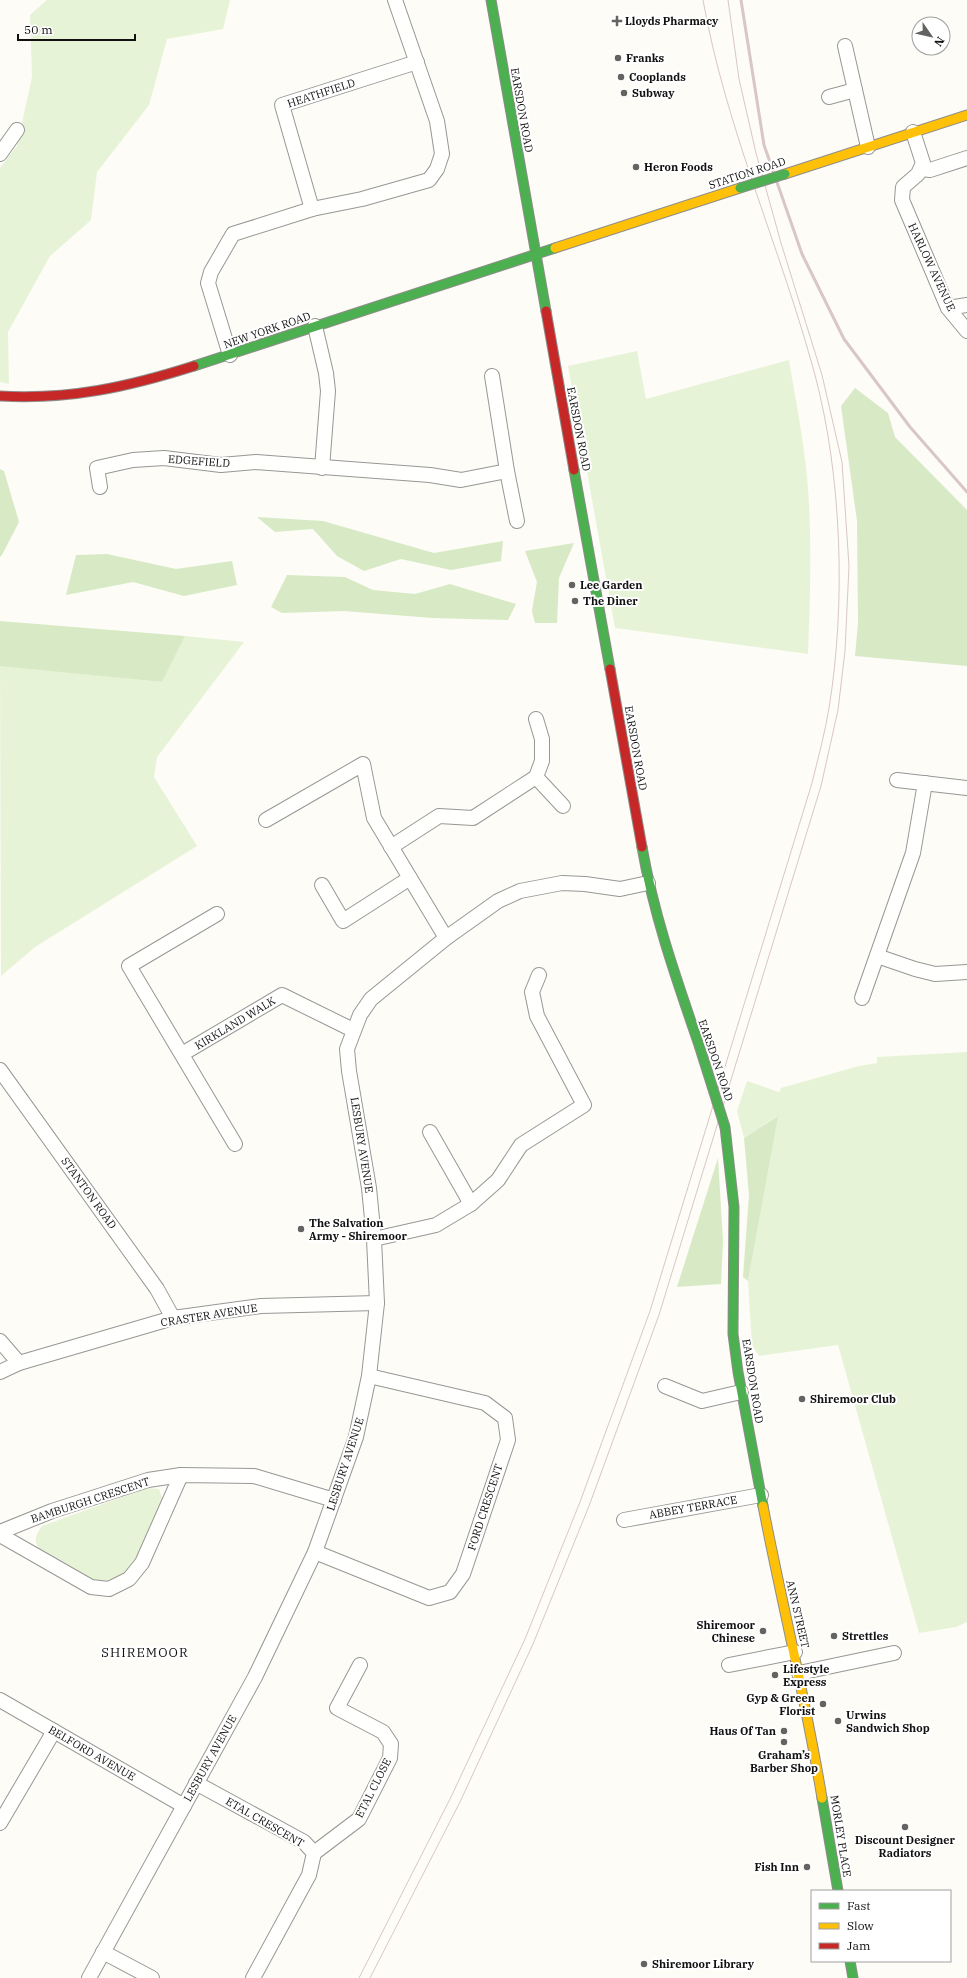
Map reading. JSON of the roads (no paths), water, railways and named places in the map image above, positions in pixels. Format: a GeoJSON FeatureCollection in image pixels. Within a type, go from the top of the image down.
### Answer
{"type":"FeatureCollection","features":[{"type":"Feature","properties":{"kind":"street"},"geometry":{"type":"LineString","coordinates":[[230,355],[208,283],[211,272],[233,234],[312,209],[362,199],[429,180],[437,169],[442,154],[437,121],[395,0]]}},
{"type":"Feature","properties":{"kind":"street","name":"EARSDON ROAD"},"geometry":{"type":"LineString","coordinates":[[490,0],[648,883],[663,941],[726,1127],[734,1207],[733,1334],[741,1392],[761,1495]]}},
{"type":"Feature","properties":{"kind":"street"},"geometry":{"type":"LineString","coordinates":[[845,46],[868,147]]}},
{"type":"Feature","properties":{"kind":"street","name":"HEATHFIELD"},"geometry":{"type":"LineString","coordinates":[[312,209],[282,105],[416,62]]}},
{"type":"Feature","properties":{"kind":"street"},"geometry":{"type":"LineString","coordinates":[[829,97],[856,90]]}},
{"type":"Feature","properties":{"kind":"street","name":"STATION ROAD"},"geometry":{"type":"LineString","coordinates":[[535,256],[967,115]]}},
{"type":"Feature","properties":{"kind":"street"},"geometry":{"type":"LineString","coordinates":[[0,154],[17,130]]}},
{"type":"Feature","properties":{"kind":"street"},"geometry":{"type":"LineString","coordinates":[[913,132],[923,163],[921,169],[930,170],[967,158]]}},
{"type":"Feature","properties":{"kind":"street","name":"HARLOW AVENUE"},"geometry":{"type":"LineString","coordinates":[[921,169],[903,187],[902,200],[948,308],[967,332]]}},
{"type":"Feature","properties":{"kind":"street","name":"NEW YORK ROAD"},"geometry":{"type":"LineString","coordinates":[[0,396],[54,398],[86,394],[121,387],[230,355],[315,326],[535,256]]}},
{"type":"Feature","properties":{"kind":"street"},"geometry":{"type":"LineString","coordinates":[[948,308],[967,305]]}},
{"type":"Feature","properties":{"kind":"street"},"geometry":{"type":"LineString","coordinates":[[315,326],[326,373],[328,391],[322,468]]}},
{"type":"Feature","properties":{"kind":"street"},"geometry":{"type":"LineString","coordinates":[[492,376],[507,471],[517,521]]}},
{"type":"Feature","properties":{"kind":"street","name":"EDGEFIELD"},"geometry":{"type":"LineString","coordinates":[[100,487],[97,468],[133,460],[164,458],[221,465],[256,462],[430,475],[461,480],[507,471]]}},
{"type":"Feature","properties":{"kind":"street"},"geometry":{"type":"LineString","coordinates":[[391,847],[439,816],[473,818],[536,778],[542,761],[542,739],[536,719]]}},
{"type":"Feature","properties":{"kind":"street"},"geometry":{"type":"LineString","coordinates":[[266,820],[363,764],[374,818],[446,938]]}},
{"type":"Feature","properties":{"kind":"street"},"geometry":{"type":"LineString","coordinates":[[536,778],[563,806]]}},
{"type":"Feature","properties":{"kind":"street"},"geometry":{"type":"LineString","coordinates":[[897,780],[967,788]]}},
{"type":"Feature","properties":{"kind":"street"},"geometry":{"type":"LineString","coordinates":[[862,998],[913,853],[925,783]]}},
{"type":"Feature","properties":{"kind":"street"},"geometry":{"type":"LineString","coordinates":[[322,885],[343,921],[410,878]]}},
{"type":"Feature","properties":{"kind":"street","name":"LESBURY AVENUE"},"geometry":{"type":"LineString","coordinates":[[89,1978],[255,1677],[315,1552],[356,1437],[369,1376],[377,1303],[374,1239],[369,1188],[349,1071],[347,1049],[360,1015],[371,999],[446,938],[498,901],[520,891],[562,883],[585,884],[620,889],[648,883]]}},
{"type":"Feature","properties":{"kind":"street","name":"KIRKLAND WALK"},"geometry":{"type":"LineString","coordinates":[[217,914],[129,966],[235,1144]]}},
{"type":"Feature","properties":{"kind":"street"},"geometry":{"type":"LineString","coordinates":[[877,956],[935,974],[967,972]]}},
{"type":"Feature","properties":{"kind":"street"},"geometry":{"type":"LineString","coordinates":[[374,1239],[436,1225],[471,1204],[498,1180],[521,1145],[584,1105],[537,1016],[532,992],[539,975]]}},
{"type":"Feature","properties":{"kind":"street","name":"KIRKLAND WALK"},"geometry":{"type":"LineString","coordinates":[[182,1054],[282,995],[353,1030]]}},
{"type":"Feature","properties":{"kind":"street","name":"STANTON ROAD"},"geometry":{"type":"LineString","coordinates":[[0,1070],[157,1288],[173,1318]]}},
{"type":"Feature","properties":{"kind":"street"},"geometry":{"type":"LineString","coordinates":[[430,1132],[471,1204]]}},
{"type":"Feature","properties":{"kind":"street","name":"CRASTER AVENUE"},"geometry":{"type":"LineString","coordinates":[[0,1372],[19,1363],[173,1318],[261,1306],[377,1303]]}},
{"type":"Feature","properties":{"kind":"street"},"geometry":{"type":"LineString","coordinates":[[0,1341],[19,1363]]}},
{"type":"Feature","properties":{"kind":"street","name":"FORD CRESCENT"},"geometry":{"type":"LineString","coordinates":[[315,1552],[429,1598],[450,1592],[463,1574],[508,1440],[505,1418],[485,1403],[369,1376]]}},
{"type":"Feature","properties":{"kind":"street"},"geometry":{"type":"LineString","coordinates":[[665,1386],[702,1401],[741,1392]]}},
{"type":"Feature","properties":{"kind":"street","name":"BAMBURGH CRESCENT"},"geometry":{"type":"LineString","coordinates":[[0,1534],[91,1587],[109,1589],[129,1579],[142,1563],[181,1475]]}},
{"type":"Feature","properties":{"kind":"street","name":"BAMBURGH CRESCENT"},"geometry":{"type":"LineString","coordinates":[[0,1534],[52,1511],[148,1480],[181,1475],[254,1476],[334,1500]]}},
{"type":"Feature","properties":{"kind":"street","name":"ABBEY TERRACE"},"geometry":{"type":"LineString","coordinates":[[624,1520],[761,1495]]}},
{"type":"Feature","properties":{"kind":"street","name":"ANN STREET"},"geometry":{"type":"LineString","coordinates":[[761,1495],[780,1595],[795,1652],[820,1785]]}},
{"type":"Feature","properties":{"kind":"street"},"geometry":{"type":"LineString","coordinates":[[729,1665],[795,1652]]}},
{"type":"Feature","properties":{"kind":"street"},"geometry":{"type":"LineString","coordinates":[[799,1673],[894,1653]]}},
{"type":"Feature","properties":{"kind":"street","name":"ETAL CLOSE"},"geometry":{"type":"LineString","coordinates":[[314,1853],[359,1819],[390,1758],[391,1744],[384,1732],[337,1708],[360,1665]]}},
{"type":"Feature","properties":{"kind":"street","name":"BELFORD AVENUE"},"geometry":{"type":"LineString","coordinates":[[0,1700],[184,1806]]}},
{"type":"Feature","properties":{"kind":"street"},"geometry":{"type":"LineString","coordinates":[[0,1823],[54,1731]]}},
{"type":"Feature","properties":{"kind":"street","name":"ETAL CRESCENT"},"geometry":{"type":"LineString","coordinates":[[196,1783],[304,1842],[314,1853],[309,1875],[253,1978]]}},
{"type":"Feature","properties":{"kind":"street","name":"MORLEY PLACE"},"geometry":{"type":"LineString","coordinates":[[820,1785],[838,1890]]}},
{"type":"Feature","properties":{"kind":"street"},"geometry":{"type":"LineString","coordinates":[[103,1952],[152,1978]]}},
{"type":"Feature","properties":{"kind":"street"},"geometry":{"type":"LineString","coordinates":[[850,1962],[853,1978]]}},
{"type":"Feature","properties":{"kind":"tram line"},"geometry":{"type":"LineString","coordinates":[[359,1978],[451,1797],[525,1639],[580,1502],[650,1311],[812,783],[829,708],[838,626],[839,584],[836,498],[824,414],[815,375],[801,328],[725,95],[703,0]]}},
{"type":"Feature","properties":{"kind":"tram line"},"geometry":{"type":"LineString","coordinates":[[370,1978],[460,1802],[533,1644],[589,1506],[659,1315],[821,786],[838,710],[845,651],[849,566],[842,462],[822,375],[781,243],[756,153],[739,79],[728,0]]}},
{"type":"Feature","properties":{"kind":"railway"},"geometry":{"type":"LineString","coordinates":[[741,0],[764,145],[802,254],[844,339],[910,427],[967,492]]}},
{"type":"Feature","properties":{"kind":"place","name":"Lloyds Pharmacy"},"geometry":{"type":"Point","coordinates":[617,21]}},
{"type":"Feature","properties":{"kind":"place","name":"Franks"},"geometry":{"type":"Point","coordinates":[618,58]}},
{"type":"Feature","properties":{"kind":"place","name":"Cooplands"},"geometry":{"type":"Point","coordinates":[621,77]}},
{"type":"Feature","properties":{"kind":"place","name":"Subway"},"geometry":{"type":"Point","coordinates":[624,93]}},
{"type":"Feature","properties":{"kind":"place","name":"Heron Foods"},"geometry":{"type":"Point","coordinates":[636,167]}},
{"type":"Feature","properties":{"kind":"place","name":"Lee Garden"},"geometry":{"type":"Point","coordinates":[572,585]}},
{"type":"Feature","properties":{"kind":"place","name":"The Diner"},"geometry":{"type":"Point","coordinates":[575,601]}},
{"type":"Feature","properties":{"kind":"place","name":"The Salvation Army - Shiremoor"},"geometry":{"type":"Point","coordinates":[301,1229]}},
{"type":"Feature","properties":{"kind":"place","name":"Shiremoor Club"},"geometry":{"type":"Point","coordinates":[802,1399]}},
{"type":"Feature","properties":{"kind":"place","name":"Shiremoor Chinese"},"geometry":{"type":"Point","coordinates":[763,1631]}},
{"type":"Feature","properties":{"kind":"place","name":"Strettles"},"geometry":{"type":"Point","coordinates":[834,1636]}},
{"type":"Feature","properties":{"kind":"place","name":"Lifestyle Express"},"geometry":{"type":"Point","coordinates":[775,1675]}},
{"type":"Feature","properties":{"kind":"place","name":"Gyp & Green Florist"},"geometry":{"type":"Point","coordinates":[823,1704]}},
{"type":"Feature","properties":{"kind":"place","name":"Urwins Sandwich Shop"},"geometry":{"type":"Point","coordinates":[838,1721]}},
{"type":"Feature","properties":{"kind":"place","name":"Haus Of Tan"},"geometry":{"type":"Point","coordinates":[784,1731]}},
{"type":"Feature","properties":{"kind":"place","name":"Graham’s Barber Shop"},"geometry":{"type":"Point","coordinates":[784,1742]}},
{"type":"Feature","properties":{"kind":"place","name":"Discount Designer Radiators"},"geometry":{"type":"Point","coordinates":[905,1827]}},
{"type":"Feature","properties":{"kind":"place","name":"Fish Inn"},"geometry":{"type":"Point","coordinates":[807,1867]}},
{"type":"Feature","properties":{"kind":"place","name":"Shiremoor Library"},"geometry":{"type":"Point","coordinates":[644,1964]}},
{"type":"Feature","properties":{"kind":"district","name":"SHIREMOOR"},"geometry":{"type":"Point","coordinates":[145,1652]}}]}
